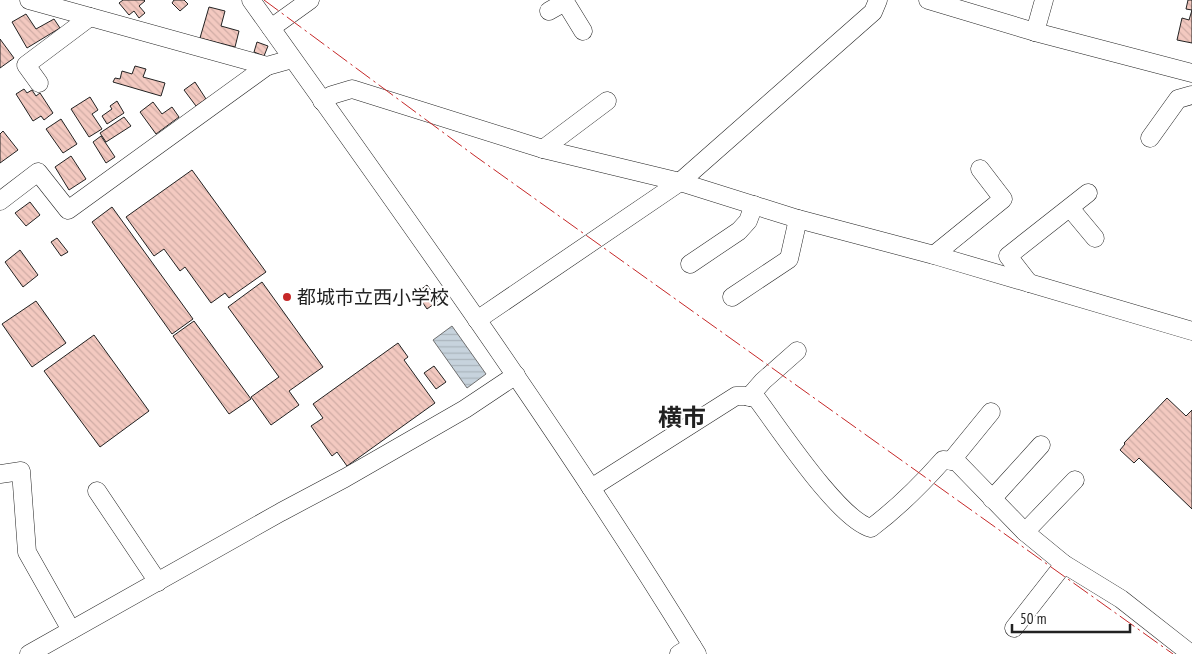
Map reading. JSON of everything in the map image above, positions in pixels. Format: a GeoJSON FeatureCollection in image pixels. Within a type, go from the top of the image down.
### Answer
{"type":"FeatureCollection","features":[{"type":"Feature","properties":{"kind":"street"},"geometry":{"type":"LineString","coordinates":[[29,0],[267,66]]}},
{"type":"Feature","properties":{"kind":"street"},"geometry":{"type":"LineString","coordinates":[[251,0],[516,375],[591,488],[689,651]]}},
{"type":"Feature","properties":{"kind":"street"},"geometry":{"type":"LineString","coordinates":[[271,28],[310,0]]}},
{"type":"Feature","properties":{"kind":"street"},"geometry":{"type":"LineString","coordinates":[[477,320],[680,182],[873,12],[878,0]]}},
{"type":"Feature","properties":{"kind":"street"},"geometry":{"type":"LineString","coordinates":[[928,0],[1035,32],[1192,73]]}},
{"type":"Feature","properties":{"kind":"street"},"geometry":{"type":"LineString","coordinates":[[1035,32],[1044,0]]}},
{"type":"Feature","properties":{"kind":"street"},"geometry":{"type":"LineString","coordinates":[[549,11],[565,1],[583,31]]}},
{"type":"Feature","properties":{"kind":"street"},"geometry":{"type":"LineString","coordinates":[[39,83],[26,65],[90,18]]}},
{"type":"Feature","properties":{"kind":"street"},"geometry":{"type":"LineString","coordinates":[[0,200],[38,172],[68,210],[267,66],[292,59]]}},
{"type":"Feature","properties":{"kind":"street"},"geometry":{"type":"LineString","coordinates":[[322,101],[332,95],[352,89],[544,149],[680,182],[798,219],[934,255],[1192,331]]}},
{"type":"Feature","properties":{"kind":"street"},"geometry":{"type":"LineString","coordinates":[[1150,138],[1178,99],[1192,95]]}},
{"type":"Feature","properties":{"kind":"street"},"geometry":{"type":"LineString","coordinates":[[544,149],[607,101]]}},
{"type":"Feature","properties":{"kind":"street"},"geometry":{"type":"LineString","coordinates":[[934,255],[1003,199],[980,169]]}},
{"type":"Feature","properties":{"kind":"street"},"geometry":{"type":"LineString","coordinates":[[1029,283],[1008,256],[1088,194]]}},
{"type":"Feature","properties":{"kind":"street"},"geometry":{"type":"LineString","coordinates":[[690,264],[739,231],[748,221],[754,205]]}},
{"type":"Feature","properties":{"kind":"street"},"geometry":{"type":"LineString","coordinates":[[1070,208],[1095,238]]}},
{"type":"Feature","properties":{"kind":"street"},"geometry":{"type":"LineString","coordinates":[[732,297],[789,259],[798,219]]}},
{"type":"Feature","properties":{"kind":"street"},"geometry":{"type":"LineString","coordinates":[[750,396],[763,381],[797,351]]}},
{"type":"Feature","properties":{"kind":"street"},"geometry":{"type":"LineString","coordinates":[[29,654],[345,478],[464,409],[516,375]]}},
{"type":"Feature","properties":{"kind":"street"},"geometry":{"type":"LineString","coordinates":[[591,488],[736,396],[750,396],[757,399],[830,497],[855,521],[870,528],[896,509],[919,488],[943,460],[956,461],[1026,532],[1064,564],[1121,599],[1191,654]]}},
{"type":"Feature","properties":{"kind":"street"},"geometry":{"type":"LineString","coordinates":[[951,461],[991,412]]}},
{"type":"Feature","properties":{"kind":"street"},"geometry":{"type":"LineString","coordinates":[[992,499],[1041,444]]}},
{"type":"Feature","properties":{"kind":"street"},"geometry":{"type":"LineString","coordinates":[[0,474],[21,471],[27,552],[71,630]]}},
{"type":"Feature","properties":{"kind":"street"},"geometry":{"type":"LineString","coordinates":[[1026,532],[1075,480]]}},
{"type":"Feature","properties":{"kind":"street"},"geometry":{"type":"LineString","coordinates":[[98,491],[158,582]]}},
{"type":"Feature","properties":{"kind":"street"},"geometry":{"type":"LineString","coordinates":[[1014,628],[1064,564]]}},
{"type":"Feature","properties":{"kind":"shaded area"},"geometry":{"type":"Polygon","coordinates":[[[452,326],[486,374],[467,388],[433,340],[452,326]]]}},
{"type":"Feature","properties":{"kind":"building"},"geometry":{"type":"Polygon","coordinates":[[[123,0],[144,0],[139,6],[145,13],[139,18],[134,11],[129,15],[119,3],[123,0]]]}},
{"type":"Feature","properties":{"kind":"building"},"geometry":{"type":"Polygon","coordinates":[[[174,0],[184,0],[188,4],[180,11],[172,3],[174,0]]]}},
{"type":"Feature","properties":{"kind":"building"},"geometry":{"type":"Polygon","coordinates":[[[1188,0],[1192,0],[1192,10],[1186,9],[1188,0]]]}},
{"type":"Feature","properties":{"kind":"building"},"geometry":{"type":"Polygon","coordinates":[[[209,7],[225,11],[221,26],[239,31],[235,47],[200,38],[209,7]]]}},
{"type":"Feature","properties":{"kind":"building"},"geometry":{"type":"Polygon","coordinates":[[[1192,10],[1192,43],[1177,40],[1182,18],[1189,20],[1192,10]]]}},
{"type":"Feature","properties":{"kind":"building"},"geometry":{"type":"Polygon","coordinates":[[[26,14],[36,29],[54,19],[60,28],[27,48],[12,22],[26,14]]]}},
{"type":"Feature","properties":{"kind":"building"},"geometry":{"type":"Polygon","coordinates":[[[0,39],[14,58],[0,68],[0,39]]]}},
{"type":"Feature","properties":{"kind":"building"},"geometry":{"type":"Polygon","coordinates":[[[257,42],[268,46],[264,56],[254,52],[257,42]]]}},
{"type":"Feature","properties":{"kind":"building"},"geometry":{"type":"Polygon","coordinates":[[[135,66],[146,69],[143,77],[165,83],[161,96],[113,82],[115,78],[120,79],[122,71],[132,74],[135,66]]]}},
{"type":"Feature","properties":{"kind":"building"},"geometry":{"type":"Polygon","coordinates":[[[195,82],[206,99],[196,106],[184,90],[195,82]]]}},
{"type":"Feature","properties":{"kind":"building"},"geometry":{"type":"Polygon","coordinates":[[[24,89],[27,93],[32,90],[36,96],[40,93],[53,113],[44,120],[41,116],[33,121],[16,94],[24,89]]]}},
{"type":"Feature","properties":{"kind":"building"},"geometry":{"type":"Polygon","coordinates":[[[90,97],[98,110],[92,114],[102,129],[89,137],[71,109],[90,97]]]}},
{"type":"Feature","properties":{"kind":"building"},"geometry":{"type":"Polygon","coordinates":[[[117,101],[124,113],[107,124],[102,116],[112,109],[110,106],[117,101]]]}},
{"type":"Feature","properties":{"kind":"building"},"geometry":{"type":"Polygon","coordinates":[[[153,102],[162,114],[172,107],[179,117],[156,134],[140,112],[153,102]]]}},
{"type":"Feature","properties":{"kind":"building"},"geometry":{"type":"Polygon","coordinates":[[[124,117],[131,126],[106,142],[100,133],[124,117]]]}},
{"type":"Feature","properties":{"kind":"building"},"geometry":{"type":"Polygon","coordinates":[[[61,119],[77,144],[63,153],[46,129],[61,119]]]}},
{"type":"Feature","properties":{"kind":"building"},"geometry":{"type":"Polygon","coordinates":[[[3,131],[18,150],[0,163],[0,134],[3,131]]]}},
{"type":"Feature","properties":{"kind":"building"},"geometry":{"type":"Polygon","coordinates":[[[101,136],[115,157],[106,163],[93,142],[101,136]]]}},
{"type":"Feature","properties":{"kind":"building"},"geometry":{"type":"Polygon","coordinates":[[[71,156],[86,179],[69,190],[55,167],[71,156]]]}},
{"type":"Feature","properties":{"kind":"building"},"geometry":{"type":"Polygon","coordinates":[[[192,170],[266,272],[229,298],[225,293],[211,303],[185,267],[180,271],[164,249],[154,256],[126,217],[192,170]]]}},
{"type":"Feature","properties":{"kind":"building"},"geometry":{"type":"Polygon","coordinates":[[[30,202],[40,215],[26,226],[15,213],[30,202]]]}},
{"type":"Feature","properties":{"kind":"building"},"geometry":{"type":"Polygon","coordinates":[[[112,207],[193,319],[172,334],[92,222],[112,207]]]}},
{"type":"Feature","properties":{"kind":"building"},"geometry":{"type":"Polygon","coordinates":[[[57,238],[68,252],[61,256],[51,242],[57,238]]]}},
{"type":"Feature","properties":{"kind":"building"},"geometry":{"type":"Polygon","coordinates":[[[20,250],[38,275],[23,287],[5,262],[20,250]]]}},
{"type":"Feature","properties":{"kind":"building"},"geometry":{"type":"Polygon","coordinates":[[[262,282],[323,367],[289,391],[299,405],[271,425],[251,397],[279,377],[228,307],[262,282]]]}},
{"type":"Feature","properties":{"kind":"building"},"geometry":{"type":"Polygon","coordinates":[[[427,285],[438,301],[427,309],[416,293],[427,285]]]}},
{"type":"Feature","properties":{"kind":"building"},"geometry":{"type":"Polygon","coordinates":[[[36,301],[66,343],[32,367],[2,324],[36,301]]]}},
{"type":"Feature","properties":{"kind":"building"},"geometry":{"type":"Polygon","coordinates":[[[194,321],[251,399],[229,414],[173,336],[194,321]]]}},
{"type":"Feature","properties":{"kind":"building"},"geometry":{"type":"Polygon","coordinates":[[[94,335],[149,411],[100,447],[44,371],[94,335]]]}},
{"type":"Feature","properties":{"kind":"building"},"geometry":{"type":"Polygon","coordinates":[[[398,343],[408,357],[404,360],[435,403],[347,466],[337,452],[332,456],[311,426],[323,418],[313,404],[398,343]]]}},
{"type":"Feature","properties":{"kind":"building"},"geometry":{"type":"Polygon","coordinates":[[[434,366],[446,382],[436,389],[424,373],[434,366]]]}},
{"type":"Feature","properties":{"kind":"building"},"geometry":{"type":"Polygon","coordinates":[[[1167,398],[1186,416],[1192,410],[1192,509],[1139,458],[1134,463],[1120,450],[1124,443],[1167,398]]]}},
{"type":"Feature","properties":{"kind":"power"},"geometry":{"type":"LineString","coordinates":[[264,0],[475,156],[1173,654]]}},
{"type":"Feature","properties":{"kind":"place","name":"都城市立西小学校"},"geometry":{"type":"Point","coordinates":[287,297]}},
{"type":"Feature","properties":{"kind":"district","name":"横市"},"geometry":{"type":"Point","coordinates":[682,417]}}]}
